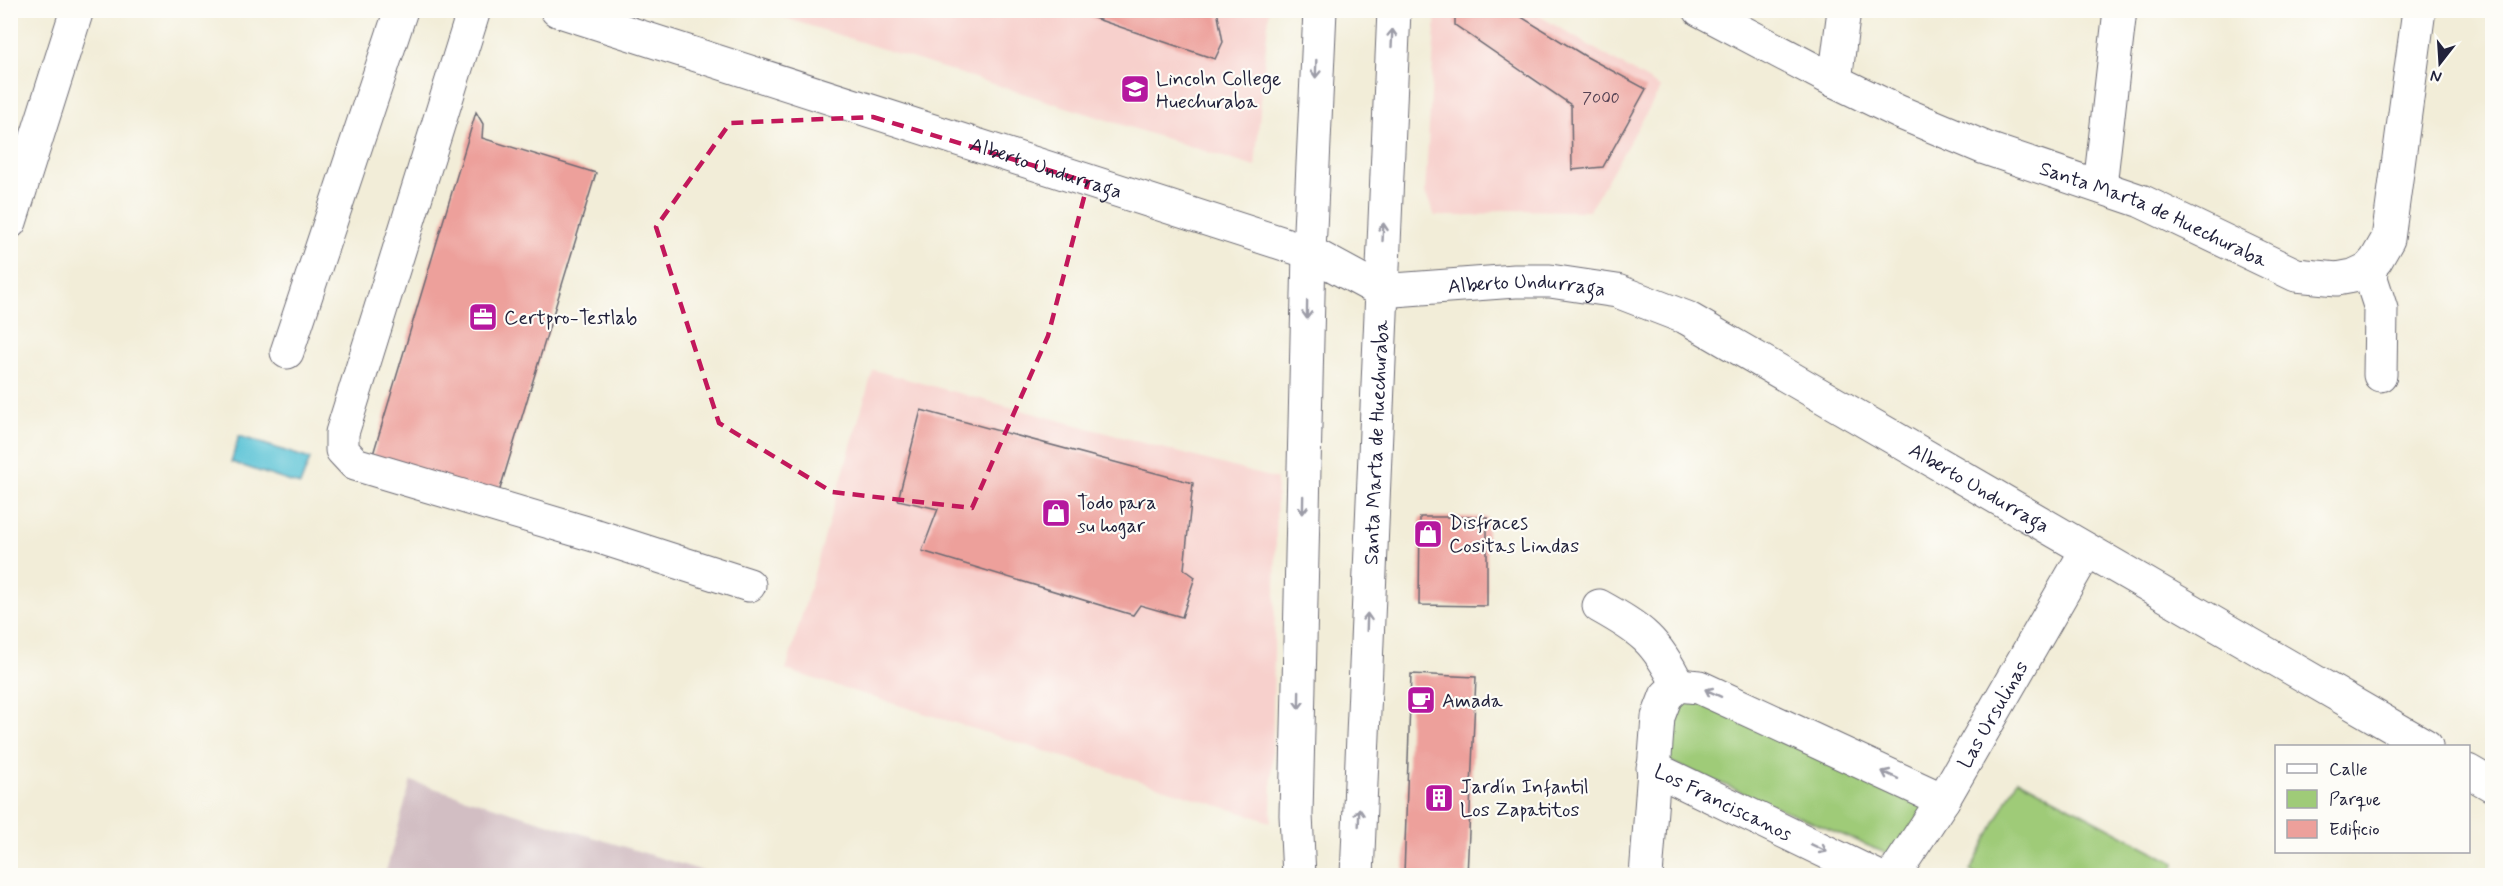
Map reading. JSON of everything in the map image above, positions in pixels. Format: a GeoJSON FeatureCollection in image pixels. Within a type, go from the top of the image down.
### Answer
{"type":"FeatureCollection","features":[{"type":"Feature","properties":{"kind":"street"},"geometry":{"type":"LineString","coordinates":[[10,222],[77,10]]}},
{"type":"Feature","properties":{"kind":"street"},"geometry":{"type":"LineString","coordinates":[[287,352],[401,10]]}},
{"type":"Feature","properties":{"kind":"street"},"geometry":{"type":"LineString","coordinates":[[474,10],[342,433],[342,450],[355,464],[597,536],[749,585]]}},
{"type":"Feature","properties":{"kind":"street","name":"Alberto Undurraga"},"geometry":{"type":"LineString","coordinates":[[557,10],[1309,252],[1381,291],[1515,281],[1550,281],[1617,291],[1653,303],[1687,318],[2423,745]]}},
{"type":"Feature","properties":{"kind":"street"},"geometry":{"type":"LineString","coordinates":[[1299,876],[1296,815],[1309,252],[1320,10]]}},
{"type":"Feature","properties":{"kind":"street","name":"Santa Marta de Huechuraba"},"geometry":{"type":"LineString","coordinates":[[1357,876],[1394,10]]}},
{"type":"Feature","properties":{"kind":"street","name":"Santa Marta de Huechuraba"},"geometry":{"type":"LineString","coordinates":[[1700,10],[1835,81],[1985,148],[2100,186],[2181,218],[2296,275],[2337,279],[2353,276],[2368,269]]}},
{"type":"Feature","properties":{"kind":"street"},"geometry":{"type":"LineString","coordinates":[[1835,81],[1844,10]]}},
{"type":"Feature","properties":{"kind":"street"},"geometry":{"type":"LineString","coordinates":[[2100,186],[2120,10]]}},
{"type":"Feature","properties":{"kind":"street"},"geometry":{"type":"LineString","coordinates":[[2380,375],[2381,309],[2368,269],[2376,261],[2388,239],[2419,10]]}},
{"type":"Feature","properties":{"kind":"street","name":"Las Ursulinas"},"geometry":{"type":"LineString","coordinates":[[1893,876],[1943,800],[2087,550]]}},
{"type":"Feature","properties":{"kind":"street"},"geometry":{"type":"LineString","coordinates":[[1599,606],[1646,635],[1668,664],[1678,685],[1699,687],[1943,800]]}},
{"type":"Feature","properties":{"kind":"street","name":"Los Franciscanos"},"geometry":{"type":"LineString","coordinates":[[1678,685],[1666,696],[1658,717],[1653,768],[1876,876]]}},
{"type":"Feature","properties":{"kind":"street"},"geometry":{"type":"LineString","coordinates":[[1646,876],[1653,768]]}},
{"type":"Feature","properties":{"kind":"street"},"geometry":{"type":"LineString","coordinates":[[2470,772],[2493,785]]}},
{"type":"Feature","properties":{"kind":"highlighted area"},"geometry":{"type":"Polygon","coordinates":[[[873,117],[1088,182],[1048,336],[972,508],[832,492],[719,423],[656,227],[730,123],[873,117]]]}},
{"type":"Feature","properties":{"kind":"shaded area","name":"Lincoln College Huechuraba"},"geometry":{"type":"Polygon","coordinates":[[[763,11],[1269,11],[1255,167],[763,11]]]}},
{"type":"Feature","properties":{"kind":"shaded area"},"geometry":{"type":"Polygon","coordinates":[[[1436,11],[1531,11],[1661,88],[1589,211],[1500,210],[1477,216],[1435,216],[1425,193],[1436,11]]]}},
{"type":"Feature","properties":{"kind":"shaded area"},"geometry":{"type":"Polygon","coordinates":[[[873,370],[1277,479],[1271,822],[786,670],[873,370]]]}},
{"type":"Feature","properties":{"kind":"shaded area"},"geometry":{"type":"Polygon","coordinates":[[[411,781],[716,875],[385,875],[411,781]]]}},
{"type":"Feature","properties":{"kind":"green space"},"geometry":{"type":"Polygon","coordinates":[[[1710,694],[1937,796],[1897,858],[1666,760],[1677,697],[1710,694]]]}},
{"type":"Feature","properties":{"kind":"green space"},"geometry":{"type":"Polygon","coordinates":[[[2018,779],[2175,863],[2169,875],[1978,876],[1970,871],[2018,779]]]}},
{"type":"Feature","properties":{"kind":"water"},"geometry":{"type":"Polygon","coordinates":[[[239,436],[310,459],[300,485],[231,462],[239,436]]]}},
{"type":"Feature","properties":{"kind":"building"},"geometry":{"type":"Polygon","coordinates":[[[1070,10],[1217,10],[1223,42],[1215,59],[1070,10]]]}},
{"type":"Feature","properties":{"kind":"building"},"geometry":{"type":"Polygon","coordinates":[[[1455,10],[1510,10],[1585,56],[1646,89],[1603,167],[1572,170],[1571,105],[1455,25],[1455,10]]]}},
{"type":"Feature","properties":{"kind":"building","name":"Certpro-Testlab"},"geometry":{"type":"Polygon","coordinates":[[[476,112],[483,124],[482,138],[596,173],[497,499],[371,461],[476,112]]]}},
{"type":"Feature","properties":{"kind":"building"},"geometry":{"type":"Polygon","coordinates":[[[921,410],[1193,483],[1184,569],[1195,577],[1182,617],[1140,605],[1133,615],[922,551],[938,509],[898,500],[921,410]]]}},
{"type":"Feature","properties":{"kind":"building"},"geometry":{"type":"Polygon","coordinates":[[[1420,517],[1487,517],[1487,606],[1419,605],[1420,517]]]}},
{"type":"Feature","properties":{"kind":"building","name":"Jardín Infantil Los Zapatitos"},"geometry":{"type":"Polygon","coordinates":[[[1411,674],[1476,677],[1467,876],[1404,874],[1411,674]]]}},
{"type":"Feature","properties":{"kind":"place","name":"Lincoln College Huechuraba"},"geometry":{"type":"Point","coordinates":[1135,89]}},
{"type":"Feature","properties":{"kind":"place","name":"Certpro-Testlab"},"geometry":{"type":"Point","coordinates":[483,317]}},
{"type":"Feature","properties":{"kind":"place","name":"Todo para su hogar"},"geometry":{"type":"Point","coordinates":[1056,513]}},
{"type":"Feature","properties":{"kind":"place","name":"Disfraces Cositas Lindas"},"geometry":{"type":"Point","coordinates":[1428,534]}},
{"type":"Feature","properties":{"kind":"place","name":"Amada"},"geometry":{"type":"Point","coordinates":[1421,700]}},
{"type":"Feature","properties":{"kind":"place","name":"Jardín Infantil Los Zapatitos"},"geometry":{"type":"Point","coordinates":[1439,798]}}]}
